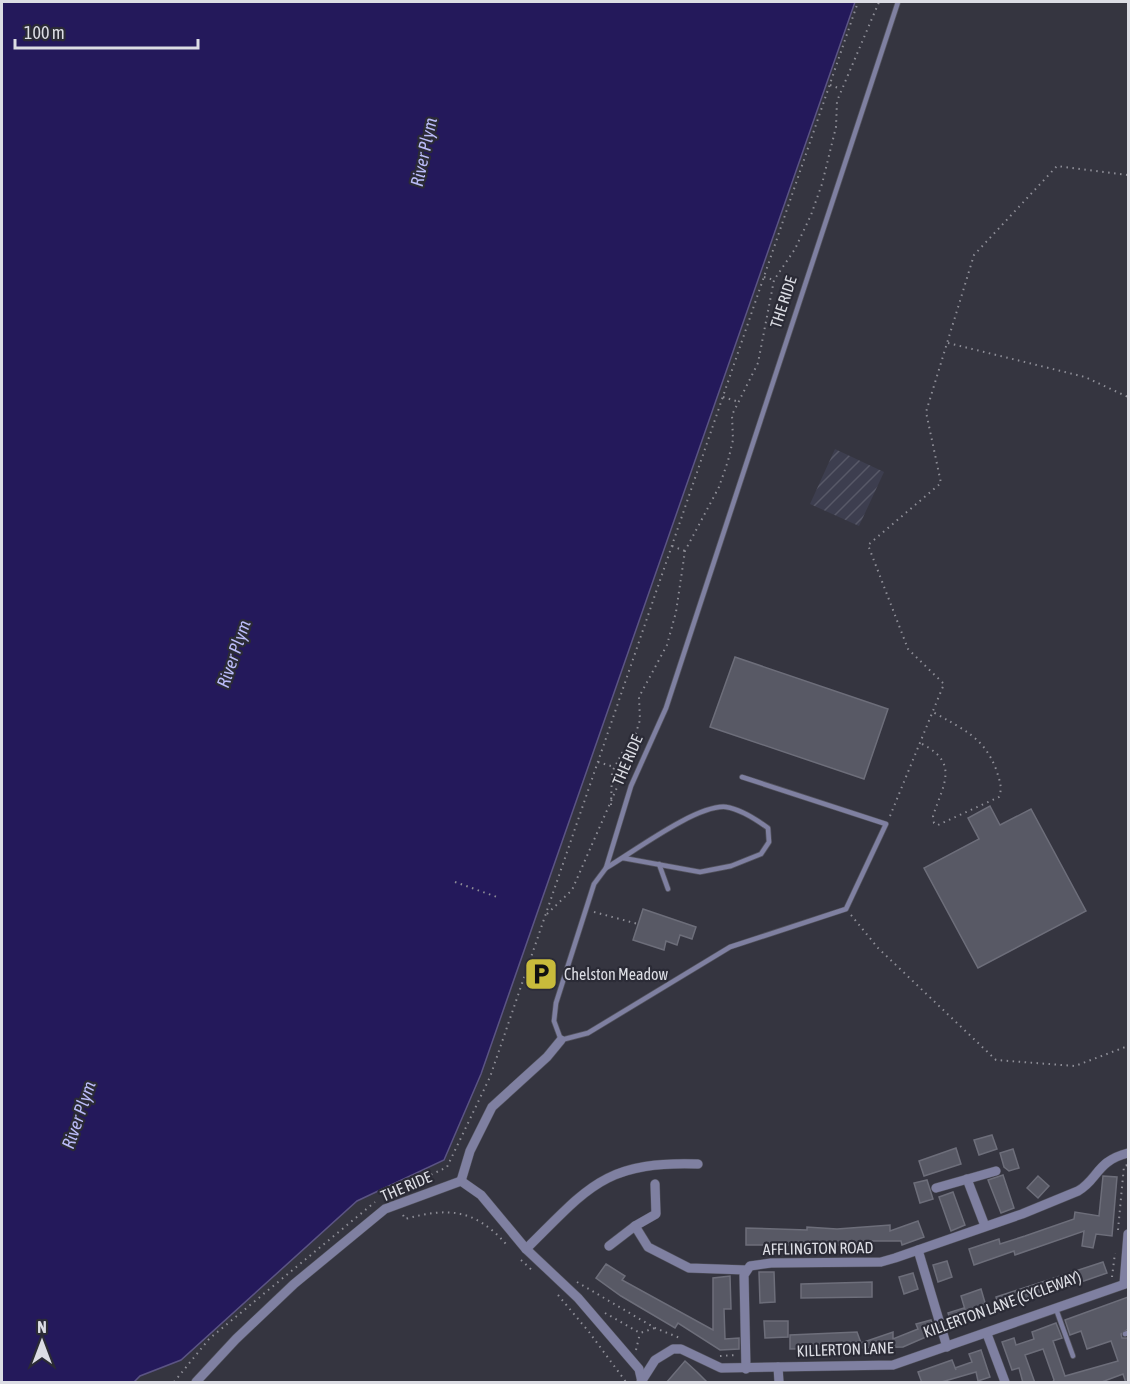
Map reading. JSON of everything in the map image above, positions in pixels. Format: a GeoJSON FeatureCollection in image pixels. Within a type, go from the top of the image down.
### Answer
{"type":"FeatureCollection","features":[{"type":"Feature","properties":{"kind":"street"},"geometry":{"type":"LineString","coordinates":[[461,1181],[470,1150],[492,1107],[547,1058],[561,1040]]}},
{"type":"Feature","properties":{"kind":"street","name":"AFFLINGTON ROAD"},"geometry":{"type":"LineString","coordinates":[[746,1369],[746,1270],[758,1264],[771,1263],[881,1262],[1078,1191],[1084,1187],[1099,1167],[1128,1153]]}},
{"type":"Feature","properties":{"kind":"street"},"geometry":{"type":"LineString","coordinates":[[528,1251],[584,1192],[611,1175],[643,1166],[698,1164]]}},
{"type":"Feature","properties":{"kind":"street"},"geometry":{"type":"LineString","coordinates":[[936,1188],[996,1171]]}},
{"type":"Feature","properties":{"kind":"street"},"geometry":{"type":"LineString","coordinates":[[967,1179],[985,1226]]}},
{"type":"Feature","properties":{"kind":"street","name":"THE RIDE"},"geometry":{"type":"LineString","coordinates":[[196,1383],[236,1339],[294,1284],[385,1209],[395,1198],[461,1181]]}},
{"type":"Feature","properties":{"kind":"street","name":"KILLERTON LANE"},"geometry":{"type":"LineString","coordinates":[[461,1181],[481,1195],[528,1251],[578,1298],[639,1369],[642,1382]]}},
{"type":"Feature","properties":{"kind":"street"},"geometry":{"type":"LineString","coordinates":[[609,1246],[635,1226],[656,1214],[655,1184]]}},
{"type":"Feature","properties":{"kind":"street"},"geometry":{"type":"LineString","coordinates":[[635,1226],[648,1247],[689,1268],[746,1270]]}},
{"type":"Feature","properties":{"kind":"street"},"geometry":{"type":"LineString","coordinates":[[1126,1284],[1128,1234]]}},
{"type":"Feature","properties":{"kind":"street"},"geometry":{"type":"LineString","coordinates":[[918,1250],[947,1347]]}},
{"type":"Feature","properties":{"kind":"street","name":"KILLERTON LANE"},"geometry":{"type":"LineString","coordinates":[[642,1382],[656,1360],[673,1348],[681,1349],[721,1368],[893,1365],[1126,1284]]}},
{"type":"Feature","properties":{"kind":"street"},"geometry":{"type":"LineString","coordinates":[[987,1334],[1005,1383]]}},
{"type":"Feature","properties":{"kind":"street"},"geometry":{"type":"LineString","coordinates":[[778,1367],[779,1383]]}},
{"type":"Feature","properties":{"kind":"lane","name":"THE RIDE"},"geometry":{"type":"LineString","coordinates":[[561,1040],[554,1021],[556,1003],[594,884],[606,868],[631,786],[666,708],[897,2]]}},
{"type":"Feature","properties":{"kind":"lane"},"geometry":{"type":"LineString","coordinates":[[561,1040],[588,1033],[730,947],[846,909],[886,824],[742,777]]}},
{"type":"Feature","properties":{"kind":"lane"},"geometry":{"type":"LineString","coordinates":[[606,868],[638,846],[706,810],[726,807],[768,828],[769,842],[761,854],[732,866],[700,872],[623,858]]}},
{"type":"Feature","properties":{"kind":"lane"},"geometry":{"type":"LineString","coordinates":[[659,864],[668,889]]}},
{"type":"Feature","properties":{"kind":"lane"},"geometry":{"type":"LineString","coordinates":[[1056,1309],[1073,1356]]}},
{"type":"Feature","properties":{"kind":"path"},"geometry":{"type":"LineString","coordinates":[[386,1197],[395,1198],[447,1167],[490,1077],[858,2]]}},
{"type":"Feature","properties":{"kind":"path"},"geometry":{"type":"LineString","coordinates":[[611,805],[614,767],[634,739],[640,720],[639,697],[667,645],[676,612],[685,551],[719,487],[733,440],[732,415],[758,363],[774,280],[795,249],[811,215],[822,184],[836,127],[837,101],[879,2]]}},
{"type":"Feature","properties":{"kind":"path"},"geometry":{"type":"LineString","coordinates":[[830,86],[842,90]]}},
{"type":"Feature","properties":{"kind":"path"},"geometry":{"type":"LineString","coordinates":[[886,824],[944,684],[908,649],[868,545],[942,483],[926,412],[974,255],[1057,166],[1128,175]]}},
{"type":"Feature","properties":{"kind":"path"},"geometry":{"type":"LineString","coordinates":[[764,278],[774,280]]}},
{"type":"Feature","properties":{"kind":"path"},"geometry":{"type":"LineString","coordinates":[[947,342],[1085,377],[1128,397]]}},
{"type":"Feature","properties":{"kind":"path"},"geometry":{"type":"LineString","coordinates":[[723,397],[739,402]]}},
{"type":"Feature","properties":{"kind":"path"},"geometry":{"type":"LineString","coordinates":[[672,546],[685,551]]}},
{"type":"Feature","properties":{"kind":"path"},"geometry":{"type":"LineString","coordinates":[[921,743],[938,752],[943,759],[945,772],[933,816],[934,823],[939,825],[999,797],[1000,781],[988,750],[976,737],[933,712]]}},
{"type":"Feature","properties":{"kind":"path"},"geometry":{"type":"LineString","coordinates":[[598,762],[614,767]]}},
{"type":"Feature","properties":{"kind":"path"},"geometry":{"type":"LineString","coordinates":[[545,916],[572,890],[620,783],[631,786]]}},
{"type":"Feature","properties":{"kind":"path"},"geometry":{"type":"LineString","coordinates":[[455,882],[497,897]]}},
{"type":"Feature","properties":{"kind":"path"},"geometry":{"type":"LineString","coordinates":[[586,909],[638,924]]}},
{"type":"Feature","properties":{"kind":"path"},"geometry":{"type":"LineString","coordinates":[[846,909],[878,948],[996,1060],[1075,1066],[1128,1046]]}},
{"type":"Feature","properties":{"kind":"path"},"geometry":{"type":"LineString","coordinates":[[1117,1233],[1124,1166],[1128,1165]]}},
{"type":"Feature","properties":{"kind":"path"},"geometry":{"type":"LineString","coordinates":[[395,1198],[405,1218],[452,1211],[484,1222],[513,1252]]}},
{"type":"Feature","properties":{"kind":"path"},"geometry":{"type":"LineString","coordinates":[[174,1383],[209,1339],[378,1201]]}},
{"type":"Feature","properties":{"kind":"path"},"geometry":{"type":"LineString","coordinates":[[1112,1277],[1116,1247]]}},
{"type":"Feature","properties":{"kind":"path"},"geometry":{"type":"LineString","coordinates":[[528,1251],[521,1260],[536,1274]]}},
{"type":"Feature","properties":{"kind":"path"},"geometry":{"type":"LineString","coordinates":[[573,1279],[597,1296],[655,1328],[686,1340]]}},
{"type":"Feature","properties":{"kind":"path"},"geometry":{"type":"LineString","coordinates":[[557,1294],[589,1332],[626,1383]]}},
{"type":"Feature","properties":{"kind":"path"},"geometry":{"type":"LineString","coordinates":[[601,1311],[640,1333],[655,1328]]}},
{"type":"Feature","properties":{"kind":"path"},"geometry":{"type":"LineString","coordinates":[[714,1353],[721,1356],[745,1355]]}},
{"type":"Feature","properties":{"kind":"shaded area"},"geometry":{"type":"Polygon","coordinates":[[[835,449],[884,472],[859,526],[810,504],[835,449]]]}},
{"type":"Feature","properties":{"kind":"water","name":"River Plym"},"geometry":{"type":"Polygon","coordinates":[[[2,2],[855,2],[481,1074],[444,1160],[357,1201],[181,1360],[140,1376],[134,1382],[2,1382],[2,2]]]}},
{"type":"Feature","properties":{"kind":"building"},"geometry":{"type":"Polygon","coordinates":[[[735,657],[888,709],[864,779],[710,727],[735,657]]]}},
{"type":"Feature","properties":{"kind":"building"},"geometry":{"type":"Polygon","coordinates":[[[990,806],[1000,825],[1031,809],[1086,911],[978,968],[924,868],[979,839],[968,818],[990,806]]]}},
{"type":"Feature","properties":{"kind":"building"},"geometry":{"type":"Polygon","coordinates":[[[643,909],[696,927],[692,939],[680,935],[677,945],[666,941],[664,950],[633,940],[643,909]]]}},
{"type":"Feature","properties":{"kind":"building"},"geometry":{"type":"Polygon","coordinates":[[[992,1135],[997,1149],[979,1155],[974,1140],[992,1135]]]}},
{"type":"Feature","properties":{"kind":"building"},"geometry":{"type":"Polygon","coordinates":[[[956,1148],[961,1164],[924,1176],[919,1161],[956,1148]]]}},
{"type":"Feature","properties":{"kind":"building"},"geometry":{"type":"Polygon","coordinates":[[[1013,1149],[1019,1168],[1009,1171],[1004,1167],[1000,1153],[1013,1149]]]}},
{"type":"Feature","properties":{"kind":"building"},"geometry":{"type":"Polygon","coordinates":[[[1003,1175],[1014,1208],[1001,1213],[988,1180],[1003,1175]]]}},
{"type":"Feature","properties":{"kind":"building"},"geometry":{"type":"Polygon","coordinates":[[[1038,1176],[1049,1186],[1038,1198],[1027,1188],[1038,1176]]]}},
{"type":"Feature","properties":{"kind":"building"},"geometry":{"type":"Polygon","coordinates":[[[1103,1176],[1117,1177],[1112,1236],[1096,1234],[1093,1248],[1082,1246],[1084,1231],[1015,1255],[1014,1251],[974,1265],[969,1249],[999,1239],[1000,1244],[1074,1219],[1075,1212],[1099,1216],[1103,1176]]]}},
{"type":"Feature","properties":{"kind":"building"},"geometry":{"type":"Polygon","coordinates":[[[927,1180],[933,1199],[920,1203],[914,1183],[927,1180]]]}},
{"type":"Feature","properties":{"kind":"building"},"geometry":{"type":"Polygon","coordinates":[[[953,1192],[965,1225],[951,1231],[939,1197],[953,1192]]]}},
{"type":"Feature","properties":{"kind":"building"},"geometry":{"type":"Polygon","coordinates":[[[918,1221],[924,1237],[902,1245],[901,1241],[862,1241],[862,1245],[746,1245],[746,1228],[807,1230],[807,1227],[837,1229],[890,1225],[890,1231],[918,1221]]]}},
{"type":"Feature","properties":{"kind":"building"},"geometry":{"type":"Polygon","coordinates":[[[947,1261],[952,1277],[938,1282],[933,1265],[947,1261]]]}},
{"type":"Feature","properties":{"kind":"building"},"geometry":{"type":"Polygon","coordinates":[[[1103,1262],[1107,1273],[1000,1310],[996,1297],[1103,1262]]]}},
{"type":"Feature","properties":{"kind":"building"},"geometry":{"type":"Polygon","coordinates":[[[606,1264],[625,1276],[622,1280],[713,1330],[713,1278],[730,1276],[731,1309],[724,1309],[725,1339],[739,1338],[739,1349],[720,1350],[678,1323],[675,1328],[621,1296],[596,1278],[606,1264]]]}},
{"type":"Feature","properties":{"kind":"building"},"geometry":{"type":"Polygon","coordinates":[[[759,1272],[774,1272],[775,1302],[760,1303],[759,1272]]]}},
{"type":"Feature","properties":{"kind":"building"},"geometry":{"type":"Polygon","coordinates":[[[913,1273],[918,1289],[904,1294],[899,1277],[913,1273]]]}},
{"type":"Feature","properties":{"kind":"building"},"geometry":{"type":"Polygon","coordinates":[[[872,1282],[872,1297],[801,1298],[801,1284],[872,1282]]]}},
{"type":"Feature","properties":{"kind":"building"},"geometry":{"type":"Polygon","coordinates":[[[981,1289],[986,1306],[966,1313],[961,1296],[981,1289]]]}},
{"type":"Feature","properties":{"kind":"building"},"geometry":{"type":"Polygon","coordinates":[[[1128,1297],[1128,1329],[1121,1334],[1122,1338],[1128,1338],[1128,1383],[1123,1374],[1099,1383],[1052,1383],[1054,1380],[1043,1349],[1025,1355],[1035,1383],[1023,1383],[1019,1368],[1012,1370],[1002,1342],[1014,1338],[1016,1345],[1034,1339],[1032,1332],[1056,1323],[1062,1338],[1053,1341],[1065,1376],[1118,1361],[1111,1341],[1087,1349],[1081,1331],[1070,1335],[1065,1320],[1128,1297]]]}},
{"type":"Feature","properties":{"kind":"building"},"geometry":{"type":"Polygon","coordinates":[[[964,1308],[968,1320],[952,1325],[948,1313],[964,1308]]]}},
{"type":"Feature","properties":{"kind":"building"},"geometry":{"type":"Polygon","coordinates":[[[931,1320],[935,1333],[903,1347],[790,1349],[790,1335],[857,1332],[861,1343],[893,1332],[893,1339],[918,1329],[916,1324],[931,1320]]]}},
{"type":"Feature","properties":{"kind":"building"},"geometry":{"type":"Polygon","coordinates":[[[764,1321],[788,1321],[788,1337],[765,1338],[764,1321]]]}},
{"type":"Feature","properties":{"kind":"building"},"geometry":{"type":"Polygon","coordinates":[[[981,1350],[990,1377],[978,1381],[976,1372],[938,1383],[922,1383],[918,1372],[952,1360],[955,1368],[972,1362],[969,1354],[981,1350]]]}},
{"type":"Feature","properties":{"kind":"building"},"geometry":{"type":"Polygon","coordinates":[[[685,1361],[697,1372],[708,1383],[666,1383],[685,1361]]]}},
{"type":"Feature","properties":{"kind":"place","name":"Chelston Meadow"},"geometry":{"type":"Point","coordinates":[541,974]}}]}
